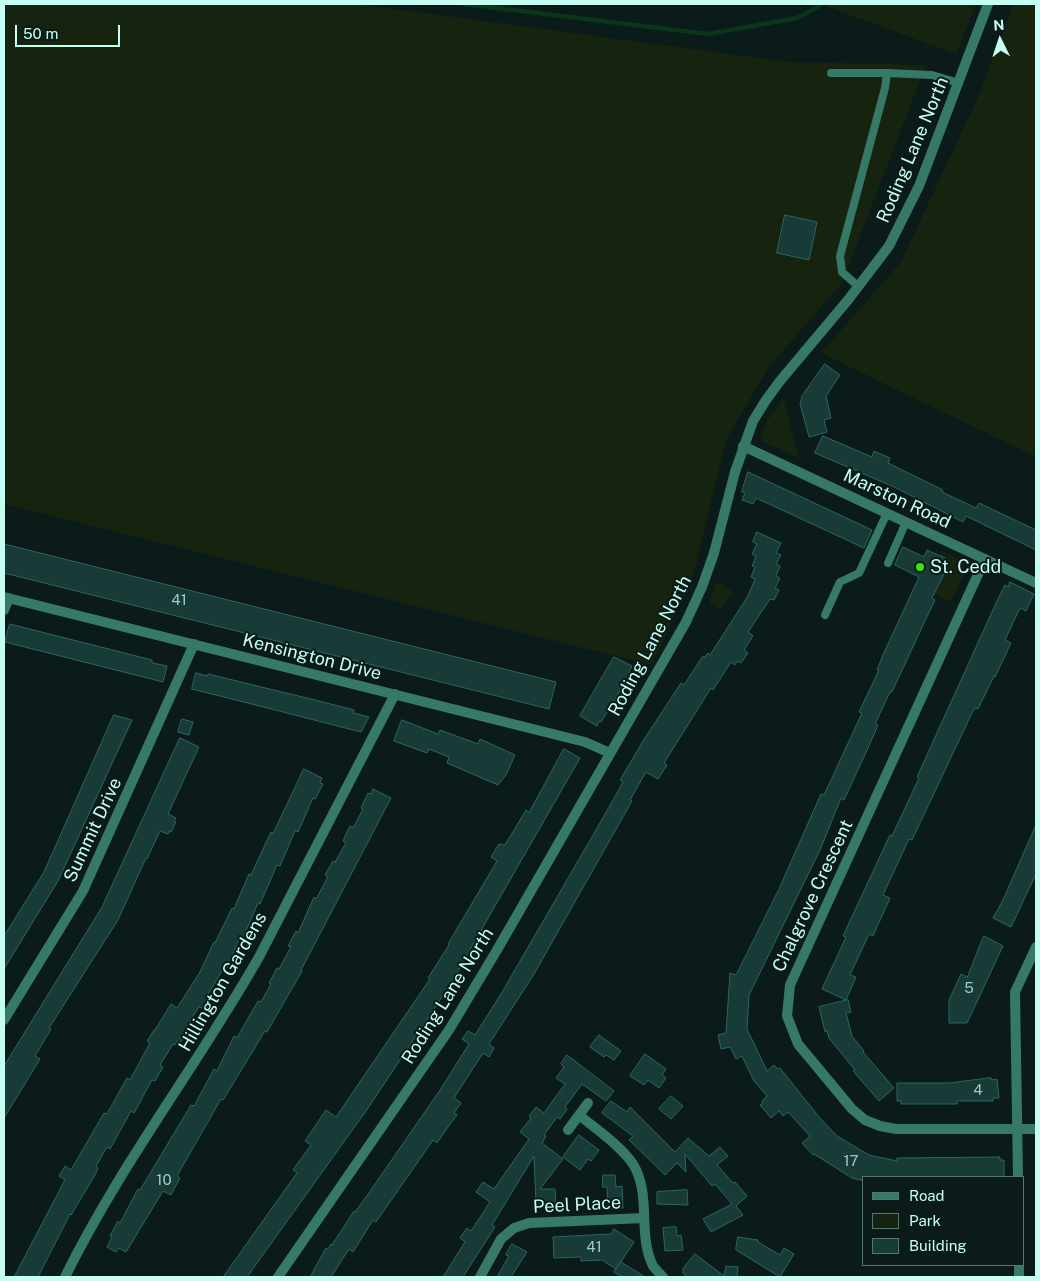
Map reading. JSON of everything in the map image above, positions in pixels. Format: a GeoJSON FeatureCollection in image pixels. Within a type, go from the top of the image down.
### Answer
{"type":"FeatureCollection","features":[{"type":"Feature","properties":{"kind":"street","name":"Roding Lane North"},"geometry":{"type":"LineString","coordinates":[[278,1277],[449,1030],[686,622],[702,587],[714,553],[734,472],[753,421],[766,400],[859,287],[889,246],[919,186],[988,4]]}},
{"type":"Feature","properties":{"kind":"street","name":"Marston Road"},"geometry":{"type":"LineString","coordinates":[[743,446],[1036,583]]}},
{"type":"Feature","properties":{"kind":"street","name":"Chalgrove Crescent"},"geometry":{"type":"LineString","coordinates":[[985,559],[790,985],[786,1016],[798,1044],[852,1109],[865,1120],[880,1126],[896,1129],[1036,1129]]}},
{"type":"Feature","properties":{"kind":"street","name":"Kensington Drive"},"geometry":{"type":"LineString","coordinates":[[6,597],[585,742],[610,752]]}},
{"type":"Feature","properties":{"kind":"street"},"geometry":{"type":"LineString","coordinates":[[4,610],[6,597]]}},
{"type":"Feature","properties":{"kind":"street","name":"Summit Drive"},"geometry":{"type":"LineString","coordinates":[[4,1020],[83,891],[194,644]]}},
{"type":"Feature","properties":{"kind":"street","name":"Hillington Gardens"},"geometry":{"type":"LineString","coordinates":[[65,1277],[103,1205],[255,965],[394,694]]}},
{"type":"Feature","properties":{"kind":"street"},"geometry":{"type":"LineString","coordinates":[[1018,1176],[1015,992],[1036,947]]}},
{"type":"Feature","properties":{"kind":"street"},"geometry":{"type":"LineString","coordinates":[[568,1130],[588,1103]]}},
{"type":"Feature","properties":{"kind":"street","name":"Peel Place"},"geometry":{"type":"LineString","coordinates":[[579,1115],[616,1146],[633,1164],[642,1187],[645,1237],[654,1266],[664,1277]]}},
{"type":"Feature","properties":{"kind":"street","name":"Peel Place"},"geometry":{"type":"LineString","coordinates":[[480,1277],[501,1239],[514,1228],[529,1223],[644,1218]]}},
{"type":"Feature","properties":{"kind":"lane"},"geometry":{"type":"LineString","coordinates":[[831,72],[932,75],[959,83]]}},
{"type":"Feature","properties":{"kind":"lane"},"geometry":{"type":"LineString","coordinates":[[859,287],[842,272],[840,256],[885,88],[887,73]]}},
{"type":"Feature","properties":{"kind":"lane"},"geometry":{"type":"LineString","coordinates":[[825,616],[840,582],[859,572],[886,513]]}},
{"type":"Feature","properties":{"kind":"lane"},"geometry":{"type":"LineString","coordinates":[[888,563],[906,522]]}},
{"type":"Feature","properties":{"kind":"green space"},"geometry":{"type":"Polygon","coordinates":[[[4,4],[357,4],[790,62],[926,65],[842,283],[768,368],[726,440],[693,576],[652,665],[4,504],[4,4]]]}},
{"type":"Feature","properties":{"kind":"green space"},"geometry":{"type":"Polygon","coordinates":[[[827,4],[976,4],[956,54],[826,6],[827,4]]]}},
{"type":"Feature","properties":{"kind":"green space"},"geometry":{"type":"Polygon","coordinates":[[[1014,4],[1036,4],[1036,457],[821,353],[901,262],[977,99],[1014,4]]]}},
{"type":"Feature","properties":{"kind":"green space"},"geometry":{"type":"Polygon","coordinates":[[[782,400],[784,401],[797,457],[761,441],[760,438],[767,421],[782,400]]]}},
{"type":"Feature","properties":{"kind":"green space"},"geometry":{"type":"Polygon","coordinates":[[[942,551],[961,560],[966,571],[951,602],[929,591],[945,558],[940,555],[942,551]]]}},
{"type":"Feature","properties":{"kind":"green space"},"geometry":{"type":"Polygon","coordinates":[[[719,583],[734,592],[721,609],[710,603],[716,584],[719,583]]]}},
{"type":"Feature","properties":{"kind":"building"},"geometry":{"type":"Polygon","coordinates":[[[785,215],[817,222],[809,260],[777,253],[785,215]]]}},
{"type":"Feature","properties":{"kind":"building"},"geometry":{"type":"Polygon","coordinates":[[[825,364],[840,375],[826,396],[831,418],[824,420],[827,432],[809,437],[800,404],[802,396],[825,364]]]}},
{"type":"Feature","properties":{"kind":"building"},"geometry":{"type":"Polygon","coordinates":[[[823,436],[872,457],[874,451],[890,458],[888,463],[943,490],[942,492],[976,508],[979,503],[1036,530],[1036,550],[966,516],[963,522],[894,487],[815,453],[823,436]]]}},
{"type":"Feature","properties":{"kind":"building"},"geometry":{"type":"Polygon","coordinates":[[[748,472],[872,530],[864,548],[756,498],[753,504],[742,500],[745,493],[742,492],[748,472]]]}},
{"type":"Feature","properties":{"kind":"building"},"geometry":{"type":"Polygon","coordinates":[[[757,532],[781,543],[776,553],[781,555],[776,564],[780,566],[776,576],[780,578],[775,588],[779,590],[774,600],[770,599],[748,632],[753,636],[744,650],[748,653],[741,663],[737,661],[735,665],[731,662],[713,690],[711,688],[664,763],[667,765],[658,779],[646,772],[630,800],[632,801],[534,974],[489,1044],[494,1048],[489,1057],[483,1053],[454,1098],[461,1103],[454,1113],[457,1115],[437,1143],[433,1140],[376,1222],[373,1220],[353,1252],[349,1249],[331,1277],[310,1277],[326,1248],[328,1249],[332,1245],[442,1087],[469,1044],[462,1039],[468,1031],[475,1035],[501,994],[621,786],[623,781],[620,780],[643,741],[681,683],[684,685],[703,656],[705,657],[708,653],[710,655],[748,596],[755,579],[751,577],[755,567],[752,566],[756,556],[752,554],[757,544],[753,542],[757,532]]]}},
{"type":"Feature","properties":{"kind":"building"},"geometry":{"type":"Polygon","coordinates":[[[4,544],[556,682],[549,709],[4,573],[4,544]]]}},
{"type":"Feature","properties":{"kind":"building"},"geometry":{"type":"Polygon","coordinates":[[[903,547],[924,557],[927,550],[945,558],[940,570],[945,572],[932,598],[935,600],[875,724],[878,725],[844,800],[841,798],[820,850],[749,995],[747,1029],[767,1071],[774,1065],[778,1069],[780,1068],[819,1117],[837,1136],[869,1155],[897,1161],[897,1158],[1000,1157],[1000,1160],[1004,1160],[1004,1176],[862,1176],[862,1180],[852,1178],[813,1155],[802,1143],[810,1136],[788,1112],[783,1116],[779,1111],[771,1118],[760,1105],[767,1096],[754,1081],[742,1056],[736,1059],[730,1047],[721,1049],[718,1035],[726,1033],[730,973],[736,975],[779,889],[821,794],[824,795],[862,713],[859,712],[919,577],[895,565],[903,547]]]}},
{"type":"Feature","properties":{"kind":"building"},"geometry":{"type":"Polygon","coordinates":[[[1010,582],[1034,594],[1026,611],[1020,608],[1005,640],[1011,643],[995,677],[978,709],[975,708],[971,715],[912,840],[909,839],[895,869],[883,895],[890,898],[873,936],[869,934],[850,975],[856,977],[846,1000],[822,989],[846,937],[843,936],[919,778],[917,777],[997,601],[1005,585],[1008,587],[1010,582]]]}},
{"type":"Feature","properties":{"kind":"building"},"geometry":{"type":"Polygon","coordinates":[[[10,624],[152,660],[152,663],[167,666],[163,682],[5,642],[10,624]]]}},
{"type":"Feature","properties":{"kind":"building"},"geometry":{"type":"Polygon","coordinates":[[[614,657],[632,666],[613,703],[597,726],[580,716],[614,657]]]}},
{"type":"Feature","properties":{"kind":"building"},"geometry":{"type":"Polygon","coordinates":[[[196,673],[207,676],[208,674],[315,700],[354,710],[353,713],[369,717],[361,732],[192,689],[196,673]]]}},
{"type":"Feature","properties":{"kind":"building"},"geometry":{"type":"Polygon","coordinates":[[[114,715],[132,720],[58,881],[4,969],[4,936],[44,872],[114,715]]]}},
{"type":"Feature","properties":{"kind":"building"},"geometry":{"type":"Polygon","coordinates":[[[182,719],[193,722],[189,735],[178,732],[182,719]]]}},
{"type":"Feature","properties":{"kind":"building"},"geometry":{"type":"Polygon","coordinates":[[[402,720],[438,734],[440,730],[478,744],[480,739],[515,755],[506,775],[498,785],[447,763],[449,757],[429,749],[427,753],[394,741],[402,720]]]}},
{"type":"Feature","properties":{"kind":"building"},"geometry":{"type":"Polygon","coordinates":[[[180,738],[199,747],[168,814],[176,818],[174,821],[176,822],[168,834],[160,831],[118,920],[49,1028],[51,1029],[35,1056],[40,1059],[4,1118],[4,1066],[102,907],[180,738]]]}},
{"type":"Feature","properties":{"kind":"building"},"geometry":{"type":"Polygon","coordinates":[[[564,749],[580,758],[444,994],[366,1111],[247,1277],[223,1277],[297,1173],[293,1170],[311,1145],[305,1141],[326,1110],[336,1117],[430,979],[428,978],[497,861],[491,857],[499,844],[505,845],[526,810],[529,812],[564,749]]]}},
{"type":"Feature","properties":{"kind":"building"},"geometry":{"type":"Polygon","coordinates":[[[304,769],[322,778],[320,783],[323,784],[315,799],[313,798],[298,832],[295,831],[280,866],[277,865],[243,938],[240,937],[225,972],[222,971],[202,1008],[199,1007],[186,1027],[189,1029],[180,1043],[177,1041],[175,1045],[173,1044],[160,1065],[163,1067],[155,1081],[152,1080],[134,1113],[131,1111],[110,1149],[107,1147],[96,1166],[98,1168],[95,1175],[70,1214],[38,1277],[14,1277],[65,1180],[59,1176],[65,1166],[71,1170],[104,1113],[107,1114],[127,1078],[130,1080],[150,1043],[147,1041],[154,1030],[171,1004],[177,1008],[200,972],[232,908],[234,909],[249,874],[251,875],[271,832],[273,833],[304,769]]]}},
{"type":"Feature","properties":{"kind":"building"},"geometry":{"type":"Polygon","coordinates":[[[373,789],[391,798],[302,971],[267,1032],[265,1031],[223,1100],[221,1099],[177,1176],[180,1178],[171,1195],[163,1191],[126,1252],[119,1248],[116,1252],[107,1247],[112,1237],[110,1236],[118,1221],[120,1223],[138,1189],[140,1190],[191,1105],[194,1106],[214,1069],[217,1071],[234,1036],[237,1038],[258,1001],[261,1002],[277,968],[279,969],[291,947],[288,946],[296,931],[298,933],[314,897],[316,899],[328,877],[325,875],[346,843],[343,841],[350,826],[353,828],[363,809],[361,808],[368,793],[371,794],[373,789]]]}},
{"type":"Feature","properties":{"kind":"building"},"geometry":{"type":"Polygon","coordinates":[[[1036,825],[1036,874],[1011,927],[993,918],[1003,900],[1036,825]]]}},
{"type":"Feature","properties":{"kind":"building"},"geometry":{"type":"Polygon","coordinates":[[[984,936],[1003,946],[967,1023],[949,1023],[949,1000],[961,974],[967,977],[984,936]]]}},
{"type":"Feature","properties":{"kind":"building"},"geometry":{"type":"Polygon","coordinates":[[[848,1000],[851,1012],[846,1013],[852,1036],[894,1088],[879,1101],[853,1071],[855,1070],[829,1038],[827,1031],[825,1032],[819,1007],[848,1000]]]}},
{"type":"Feature","properties":{"kind":"building"},"geometry":{"type":"Polygon","coordinates":[[[599,1035],[621,1051],[614,1060],[606,1055],[604,1057],[590,1047],[599,1035]]]}},
{"type":"Feature","properties":{"kind":"building"},"geometry":{"type":"Polygon","coordinates":[[[645,1054],[666,1069],[662,1075],[666,1078],[659,1088],[648,1080],[644,1085],[630,1076],[645,1054]]]}},
{"type":"Feature","properties":{"kind":"building"},"geometry":{"type":"Polygon","coordinates":[[[567,1055],[614,1091],[606,1101],[582,1084],[565,1107],[567,1109],[560,1119],[557,1117],[544,1135],[546,1136],[542,1143],[563,1159],[540,1189],[555,1189],[556,1204],[536,1205],[534,1156],[492,1225],[495,1227],[463,1277],[443,1277],[465,1242],[460,1238],[467,1228],[471,1231],[490,1202],[476,1192],[483,1182],[494,1189],[529,1139],[520,1132],[531,1118],[529,1116],[536,1107],[544,1113],[565,1084],[556,1078],[564,1067],[561,1064],[567,1055]]]}},
{"type":"Feature","properties":{"kind":"building"},"geometry":{"type":"Polygon","coordinates":[[[991,1078],[991,1080],[997,1079],[999,1098],[993,1098],[993,1101],[957,1101],[957,1104],[901,1104],[901,1101],[897,1101],[897,1083],[949,1083],[991,1078]]]}},
{"type":"Feature","properties":{"kind":"building"},"geometry":{"type":"Polygon","coordinates":[[[671,1096],[683,1106],[671,1119],[659,1109],[671,1096]]]}},
{"type":"Feature","properties":{"kind":"building"},"geometry":{"type":"Polygon","coordinates":[[[611,1101],[627,1112],[630,1107],[675,1152],[688,1138],[709,1156],[720,1147],[728,1156],[717,1165],[747,1196],[736,1206],[743,1215],[711,1232],[703,1219],[732,1204],[715,1184],[712,1186],[685,1154],[686,1172],[677,1163],[665,1175],[629,1140],[633,1136],[602,1113],[611,1101]]]}},
{"type":"Feature","properties":{"kind":"building"},"geometry":{"type":"Polygon","coordinates":[[[579,1135],[599,1150],[591,1161],[588,1159],[580,1170],[563,1157],[579,1135]]]}},
{"type":"Feature","properties":{"kind":"building"},"geometry":{"type":"Polygon","coordinates":[[[603,1175],[615,1175],[616,1187],[622,1186],[623,1208],[608,1209],[607,1187],[603,1187],[603,1175]]]}},
{"type":"Feature","properties":{"kind":"building"},"geometry":{"type":"Polygon","coordinates":[[[687,1190],[688,1205],[657,1204],[657,1192],[687,1190]]]}},
{"type":"Feature","properties":{"kind":"building"},"geometry":{"type":"Polygon","coordinates":[[[676,1227],[677,1236],[681,1235],[683,1250],[665,1251],[663,1228],[676,1227]]]}},
{"type":"Feature","properties":{"kind":"building"},"geometry":{"type":"Polygon","coordinates":[[[614,1229],[634,1242],[616,1269],[602,1260],[581,1261],[581,1257],[554,1258],[553,1237],[611,1234],[614,1229]]]}},
{"type":"Feature","properties":{"kind":"building"},"geometry":{"type":"Polygon","coordinates":[[[738,1237],[758,1240],[758,1242],[780,1255],[784,1248],[794,1254],[780,1277],[736,1250],[738,1237]]]}},
{"type":"Feature","properties":{"kind":"building"},"geometry":{"type":"Polygon","coordinates":[[[512,1244],[527,1252],[511,1277],[497,1277],[509,1256],[506,1255],[512,1244]]]}},
{"type":"Feature","properties":{"kind":"building"},"geometry":{"type":"Polygon","coordinates":[[[695,1254],[724,1276],[726,1266],[738,1267],[737,1277],[688,1277],[683,1273],[683,1269],[695,1254]]]}},
{"type":"Feature","properties":{"kind":"building"},"geometry":{"type":"Polygon","coordinates":[[[621,1262],[645,1277],[622,1277],[614,1272],[621,1262]]]}},
{"type":"Feature","properties":{"kind":"waterway"},"geometry":{"type":"LineString","coordinates":[[464,4],[708,34],[797,18],[818,7],[820,4]]}},
{"type":"Feature","properties":{"kind":"place","name":"St. Cedd"},"geometry":{"type":"Point","coordinates":[920,567]}}]}
